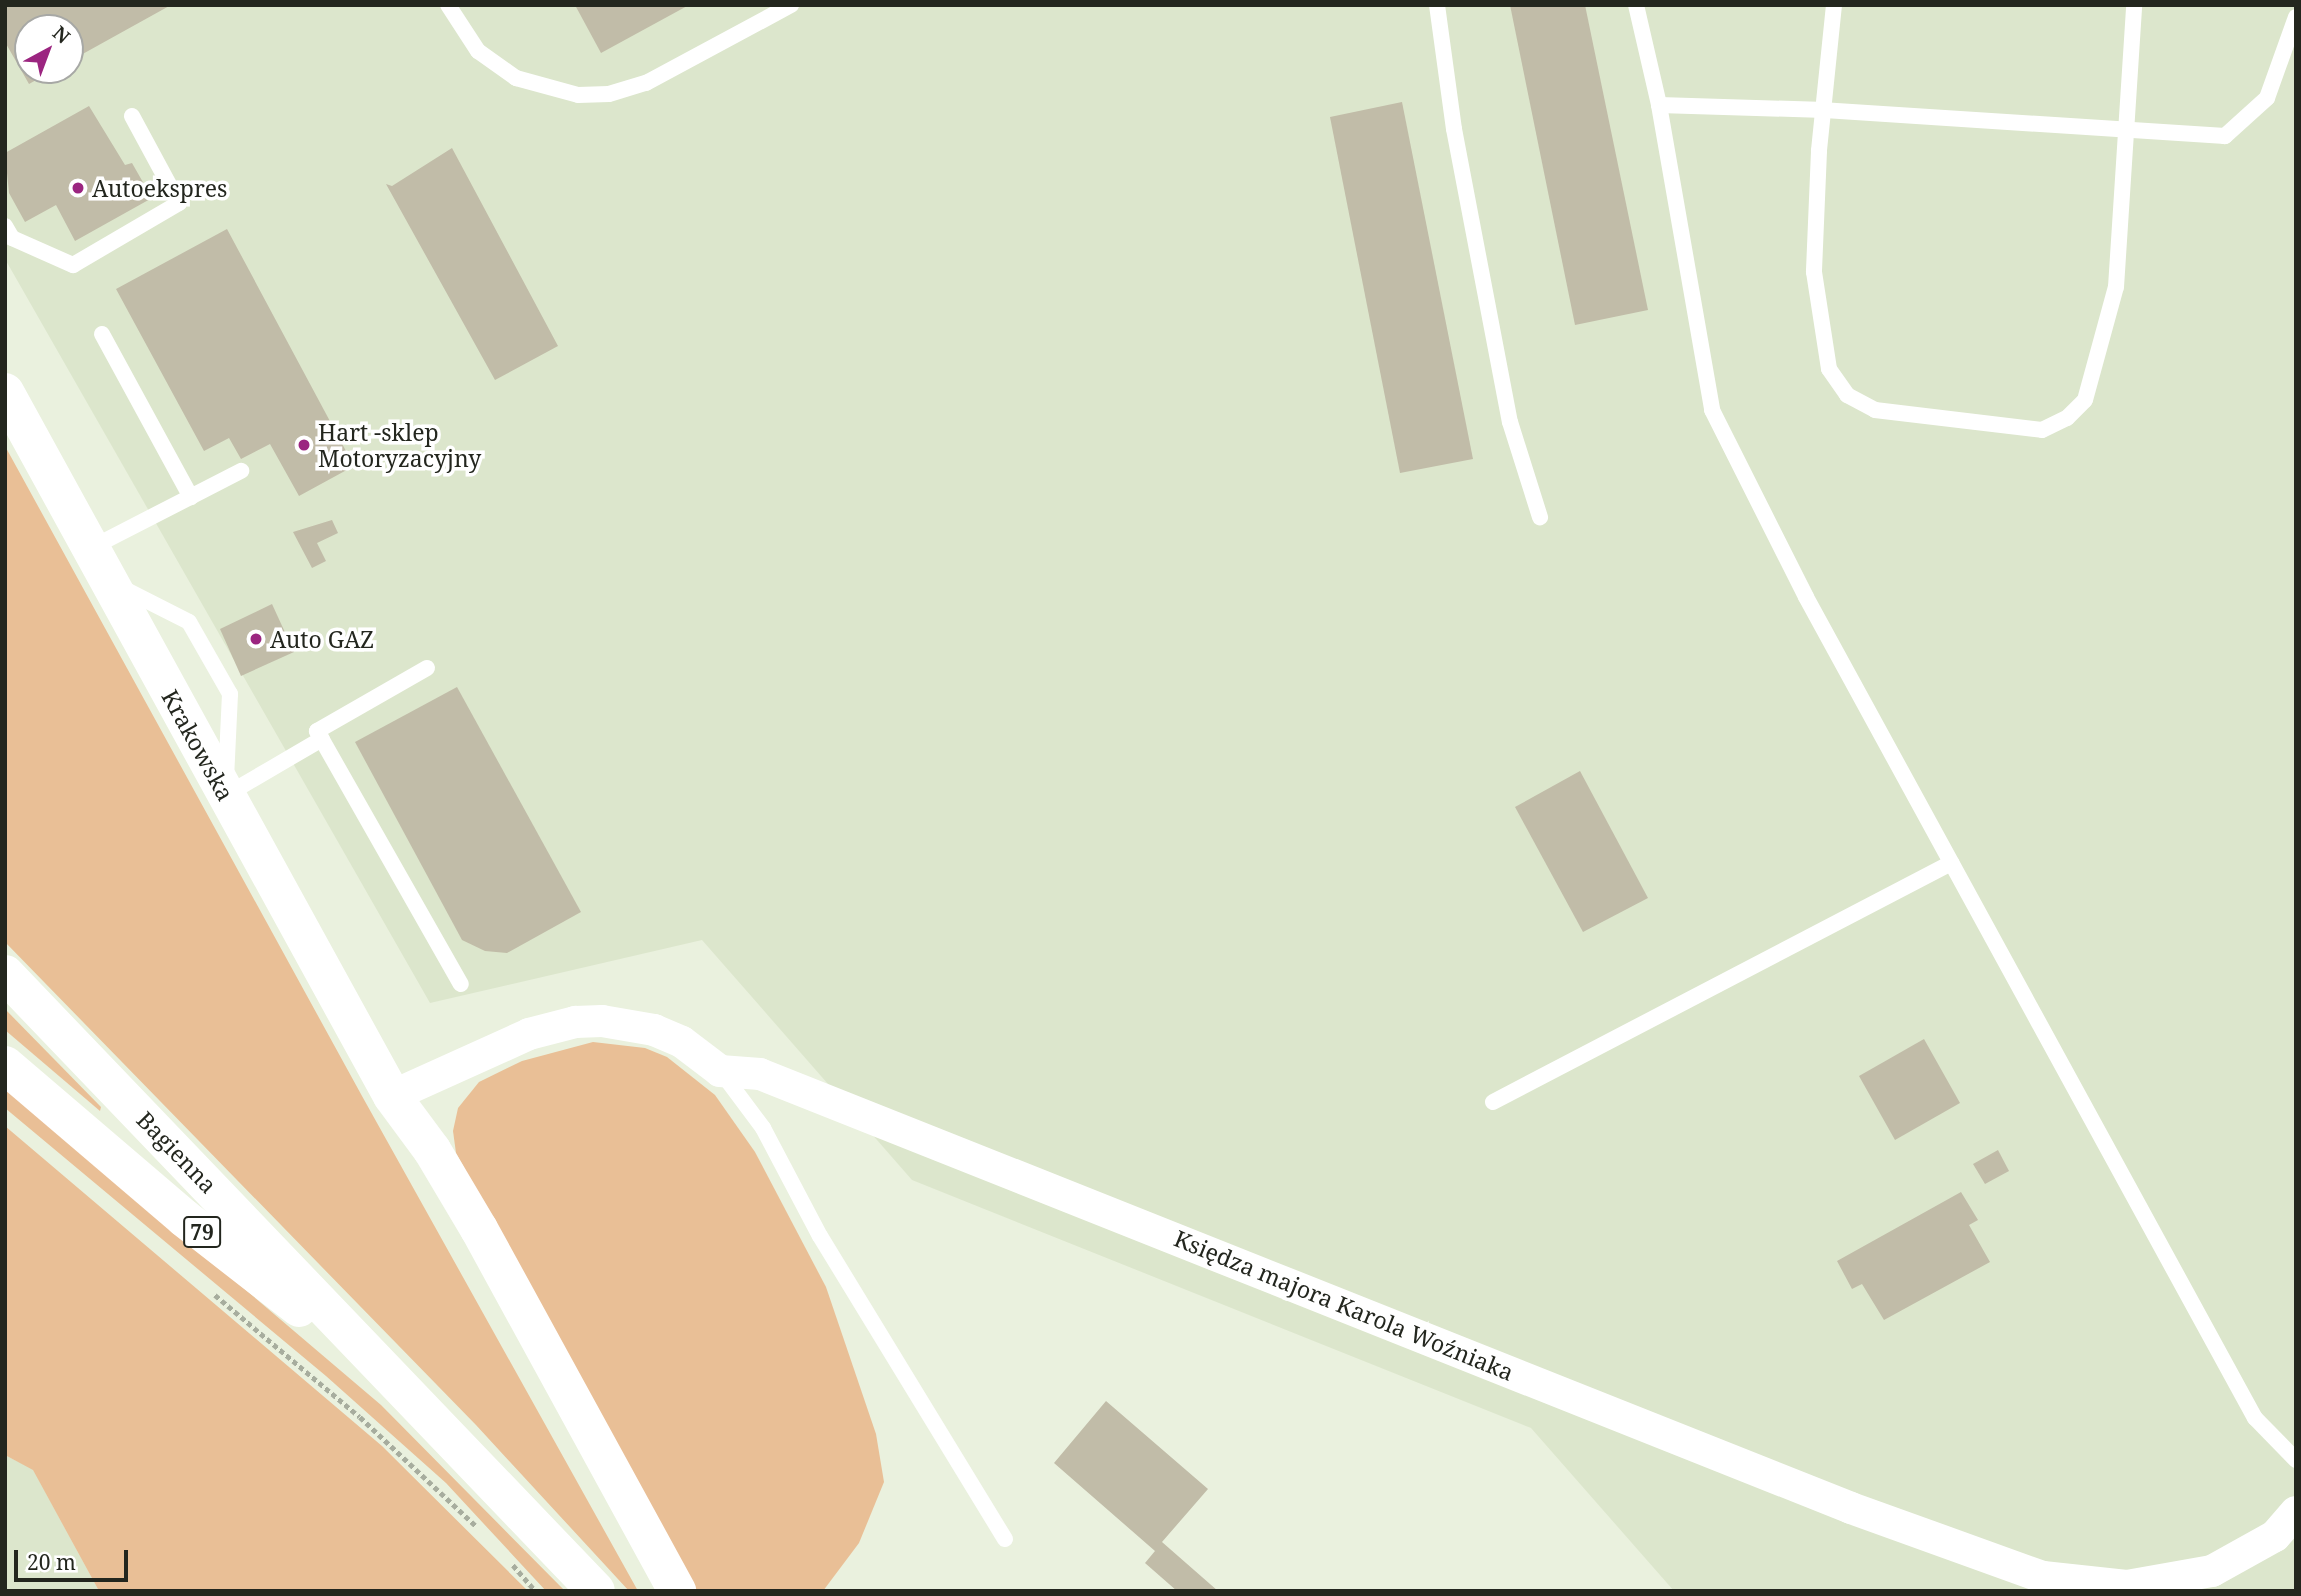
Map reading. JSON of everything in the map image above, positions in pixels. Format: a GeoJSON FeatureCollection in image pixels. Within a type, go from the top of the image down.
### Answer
{"type":"FeatureCollection","features":[{"type":"Feature","properties":{"kind":"main road","name":"Krakowska"},"geometry":{"type":"LineString","coordinates":[[5,392],[392,1096],[432,1150],[479,1230],[677,1591]]}},
{"type":"Feature","properties":{"kind":"main road","name":"Bagienna"},"geometry":{"type":"LineString","coordinates":[[5,974],[596,1591]]}},
{"type":"Feature","properties":{"kind":"main road","name":"Bagienna"},"geometry":{"type":"LineString","coordinates":[[5,1065],[184,1218],[405,1392]]}},
{"type":"Feature","properties":{"kind":"street"},"geometry":{"type":"LineString","coordinates":[[392,1096],[529,1034],[575,1023],[602,1021],[654,1030],[682,1042],[720,1071]]}},
{"type":"Feature","properties":{"kind":"street","name":"Księdza majora Karola Woźniaka"},"geometry":{"type":"LineString","coordinates":[[720,1071],[760,1073],[1838,1503],[2043,1577],[2127,1586],[2212,1571],[2275,1536],[2296,1512]]}},
{"type":"Feature","properties":{"kind":"lane"},"geometry":{"type":"LineString","coordinates":[[448,5],[478,51],[516,78],[578,95],[609,94],[646,83],[791,5]]}},
{"type":"Feature","properties":{"kind":"lane"},"geometry":{"type":"LineString","coordinates":[[1437,5],[1454,129],[1510,422],[1540,517]]}},
{"type":"Feature","properties":{"kind":"lane"},"geometry":{"type":"LineString","coordinates":[[1636,5],[1659,105],[1712,410],[1806,597],[2255,1418],[2296,1460]]}},
{"type":"Feature","properties":{"kind":"lane"},"geometry":{"type":"LineString","coordinates":[[1835,5],[1814,272],[1829,369],[1847,394],[1875,410],[2042,430],[2067,418],[2085,400],[2116,287],[2129,132],[2134,5]]}},
{"type":"Feature","properties":{"kind":"lane"},"geometry":{"type":"LineString","coordinates":[[1659,105],[1825,110],[2129,132],[2225,135],[2267,98],[2296,17]]}},
{"type":"Feature","properties":{"kind":"lane"},"geometry":{"type":"LineString","coordinates":[[5,226],[12,238],[73,265],[179,203],[132,116]]}},
{"type":"Feature","properties":{"kind":"lane"},"geometry":{"type":"LineString","coordinates":[[102,334],[191,497]]}},
{"type":"Feature","properties":{"kind":"lane"},"geometry":{"type":"LineString","coordinates":[[91,548],[241,471]]}},
{"type":"Feature","properties":{"kind":"lane"},"geometry":{"type":"LineString","coordinates":[[109,582],[189,622],[230,694],[226,795]]}},
{"type":"Feature","properties":{"kind":"lane"},"geometry":{"type":"LineString","coordinates":[[427,668],[317,731],[461,984]]}},
{"type":"Feature","properties":{"kind":"lane"},"geometry":{"type":"LineString","coordinates":[[226,795],[322,739]]}},
{"type":"Feature","properties":{"kind":"lane"},"geometry":{"type":"LineString","coordinates":[[1493,1102],[1951,863]]}},
{"type":"Feature","properties":{"kind":"lane"},"geometry":{"type":"LineString","coordinates":[[720,1071],[763,1128],[820,1236],[1005,1539]]}},
{"type":"Feature","properties":{"kind":"path"},"geometry":{"type":"LineString","coordinates":[[213,1294],[360,1417],[483,1534]]}},
{"type":"Feature","properties":{"kind":"path"},"geometry":{"type":"LineString","coordinates":[[510,1562],[536,1591]]}},
{"type":"Feature","properties":{"kind":"shaded area"},"geometry":{"type":"Polygon","coordinates":[[[5,5],[2296,5],[2296,1591],[1674,1591],[1531,1428],[912,1180],[702,940],[430,1003],[5,259],[5,5]]]}},
{"type":"Feature","properties":{"kind":"shaded area"},"geometry":{"type":"Polygon","coordinates":[[[5,446],[638,1591],[629,1591],[476,1425],[5,942],[5,446]]]}},
{"type":"Feature","properties":{"kind":"shaded area"},"geometry":{"type":"Polygon","coordinates":[[[5,1009],[101,1107],[100,1111],[5,1030],[5,1009]]]}},
{"type":"Feature","properties":{"kind":"shaded area"},"geometry":{"type":"Polygon","coordinates":[[[593,1042],[645,1048],[667,1057],[715,1095],[755,1152],[826,1287],[876,1434],[884,1482],[859,1543],[823,1591],[693,1591],[456,1153],[453,1131],[458,1108],[479,1082],[522,1061],[593,1042]]]}},
{"type":"Feature","properties":{"kind":"shaded area"},"geometry":{"type":"Polygon","coordinates":[[[5,1085],[381,1405],[565,1591],[546,1591],[446,1483],[326,1376],[5,1108],[5,1085]]]}},
{"type":"Feature","properties":{"kind":"shaded area"},"geometry":{"type":"Polygon","coordinates":[[[5,1126],[382,1446],[528,1591],[99,1591],[33,1470],[5,1455],[5,1126]]]}},
{"type":"Feature","properties":{"kind":"shaded area"},"geometry":{"type":"Polygon","coordinates":[[[5,1455],[33,1469],[99,1591],[5,1591],[5,1455]]]}},
{"type":"Feature","properties":{"kind":"building"},"geometry":{"type":"Polygon","coordinates":[[[5,5],[171,5],[84,53],[84,14],[14,14],[14,58],[5,42],[5,5]]]}},
{"type":"Feature","properties":{"kind":"building"},"geometry":{"type":"Polygon","coordinates":[[[575,5],[689,5],[601,53],[575,5]]]}},
{"type":"Feature","properties":{"kind":"building"},"geometry":{"type":"Polygon","coordinates":[[[1510,5],[1585,5],[1648,310],[1575,325],[1510,5]]]}},
{"type":"Feature","properties":{"kind":"building"},"geometry":{"type":"Polygon","coordinates":[[[1402,102],[1473,459],[1400,473],[1330,117],[1402,102]]]}},
{"type":"Feature","properties":{"kind":"building"},"geometry":{"type":"Polygon","coordinates":[[[89,106],[125,165],[132,163],[152,198],[75,241],[56,205],[25,222],[9,193],[5,153],[89,106]]]}},
{"type":"Feature","properties":{"kind":"building"},"geometry":{"type":"Polygon","coordinates":[[[452,148],[558,346],[495,380],[386,184],[392,186],[452,148]]]}},
{"type":"Feature","properties":{"kind":"building"},"geometry":{"type":"Polygon","coordinates":[[[227,229],[354,466],[299,496],[270,444],[241,459],[229,438],[204,451],[116,289],[227,229]]]}},
{"type":"Feature","properties":{"kind":"building"},"geometry":{"type":"Polygon","coordinates":[[[332,520],[338,533],[317,543],[326,561],[312,568],[293,532],[332,520]]]}},
{"type":"Feature","properties":{"kind":"building"},"geometry":{"type":"Polygon","coordinates":[[[272,604],[294,652],[241,676],[220,629],[272,604]]]}},
{"type":"Feature","properties":{"kind":"building"},"geometry":{"type":"Polygon","coordinates":[[[457,687],[581,912],[507,953],[485,951],[462,940],[355,742],[457,687]]]}},
{"type":"Feature","properties":{"kind":"building"},"geometry":{"type":"Polygon","coordinates":[[[1580,771],[1648,898],[1583,932],[1515,807],[1580,771]]]}},
{"type":"Feature","properties":{"kind":"building"},"geometry":{"type":"Polygon","coordinates":[[[1924,1039],[1960,1103],[1895,1140],[1859,1076],[1924,1039]]]}},
{"type":"Feature","properties":{"kind":"building"},"geometry":{"type":"Polygon","coordinates":[[[1998,1150],[2009,1171],[1985,1184],[1973,1164],[1998,1150]]]}},
{"type":"Feature","properties":{"kind":"building"},"geometry":{"type":"Polygon","coordinates":[[[1961,1192],[1978,1220],[1969,1225],[1990,1262],[1884,1320],[1862,1284],[1852,1289],[1837,1261],[1961,1192]]]}},
{"type":"Feature","properties":{"kind":"building"},"geometry":{"type":"Polygon","coordinates":[[[1106,1401],[1208,1489],[1162,1542],[1218,1591],[1177,1591],[1145,1563],[1155,1551],[1054,1463],[1106,1401]]]}},
{"type":"Feature","properties":{"kind":"place","name":"Autoekspres"},"geometry":{"type":"Point","coordinates":[78,188]}},
{"type":"Feature","properties":{"kind":"place","name":"Hart -sklep Motoryzacyjny"},"geometry":{"type":"Point","coordinates":[304,445]}},
{"type":"Feature","properties":{"kind":"place","name":"Auto GAZ"},"geometry":{"type":"Point","coordinates":[256,639]}}]}
